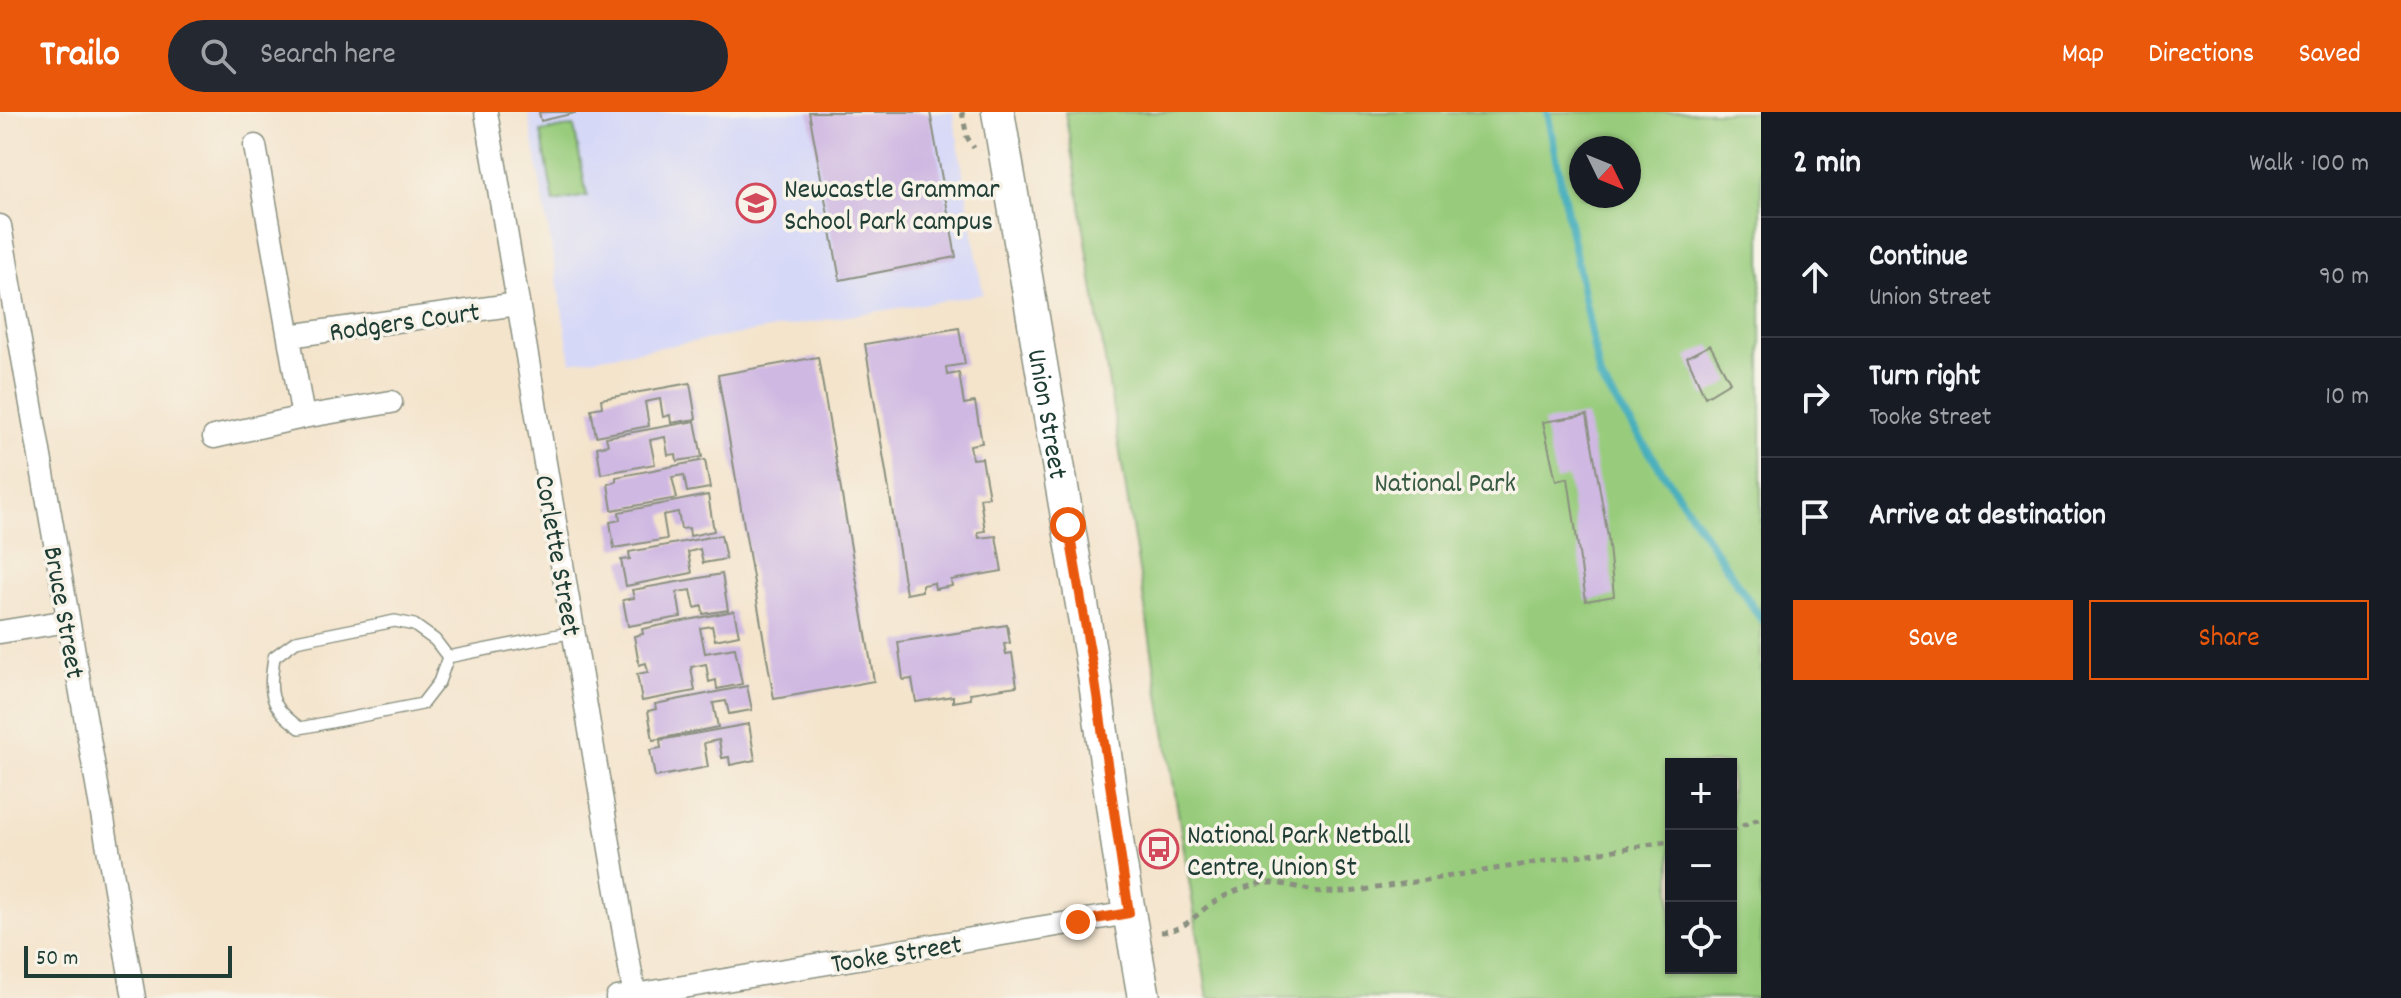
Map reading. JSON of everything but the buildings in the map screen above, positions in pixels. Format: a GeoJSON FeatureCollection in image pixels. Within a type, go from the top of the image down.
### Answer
{"type":"FeatureCollection","features":[{"type":"Feature","properties":{"kind":"main road","name":"Union Street"},"geometry":{"type":"LineString","coordinates":[[998,112],[1094,675],[1144,998]]}},
{"type":"Feature","properties":{"kind":"street","name":"Corlette Street"},"geometry":{"type":"LineString","coordinates":[[486,112],[573,632],[629,997]]}},
{"type":"Feature","properties":{"kind":"street","name":"Rodgers Court"},"geometry":{"type":"LineString","coordinates":[[255,146],[303,417]]}},
{"type":"Feature","properties":{"kind":"street","name":"Bruce Street"},"geometry":{"type":"LineString","coordinates":[[0,226],[8,332],[68,621],[134,998]]}},
{"type":"Feature","properties":{"kind":"street","name":"Rodgers Court"},"geometry":{"type":"LineString","coordinates":[[289,336],[518,304]]}},
{"type":"Feature","properties":{"kind":"street"},"geometry":{"type":"LineString","coordinates":[[214,437],[391,402]]}},
{"type":"Feature","properties":{"kind":"street"},"geometry":{"type":"LineString","coordinates":[[0,632],[68,621]]}},
{"type":"Feature","properties":{"kind":"street","name":"Tooke Street"},"geometry":{"type":"LineString","coordinates":[[629,997],[1131,924]]}},
{"type":"Feature","properties":{"kind":"lane"},"geometry":{"type":"LineString","coordinates":[[395,621],[414,625],[435,640],[448,657],[439,682],[422,704],[300,728],[281,714],[270,690],[274,657],[296,641],[395,621]]}},
{"type":"Feature","properties":{"kind":"lane"},"geometry":{"type":"LineString","coordinates":[[448,657],[573,632]]}},
{"type":"Feature","properties":{"kind":"path"},"geometry":{"type":"LineString","coordinates":[[962,112],[967,137]]}},
{"type":"Feature","properties":{"kind":"path"},"geometry":{"type":"LineString","coordinates":[[1733,830],[1761,818]]}},
{"type":"Feature","properties":{"kind":"path"},"geometry":{"type":"LineString","coordinates":[[1131,924],[1177,931],[1228,895],[1268,881],[1314,891],[1357,891],[1665,842]]}},
{"type":"Feature","properties":{"kind":"shaded area","name":"Newcastle Grammar School Park campus"},"geometry":{"type":"Polygon","coordinates":[[[528,112],[953,112],[983,294],[571,362],[528,112]]]}},
{"type":"Feature","properties":{"kind":"green space","name":"National Park"},"geometry":{"type":"Polygon","coordinates":[[[1065,112],[1761,112],[1761,998],[1208,998],[1065,112]]]}},
{"type":"Feature","properties":{"kind":"green space"},"geometry":{"type":"Polygon","coordinates":[[[574,126],[587,196],[554,202],[541,132],[574,126]]]}},
{"type":"Feature","properties":{"kind":"waterway"},"geometry":{"type":"LineString","coordinates":[[1547,112],[1600,378],[1761,619]]}},
{"type":"Feature","properties":{"kind":"place","name":"Newcastle Grammar School Park campus"},"geometry":{"type":"Point","coordinates":[756,203]}},
{"type":"Feature","properties":{"kind":"place","name":"National Park Netball Centre, Union St"},"geometry":{"type":"Point","coordinates":[1159,849]}},
{"type":"Feature","properties":{"kind":"route"},"geometry":{"type":"LineString","coordinates":[[1068,525],[1129,913],[1078,922]]}}]}
